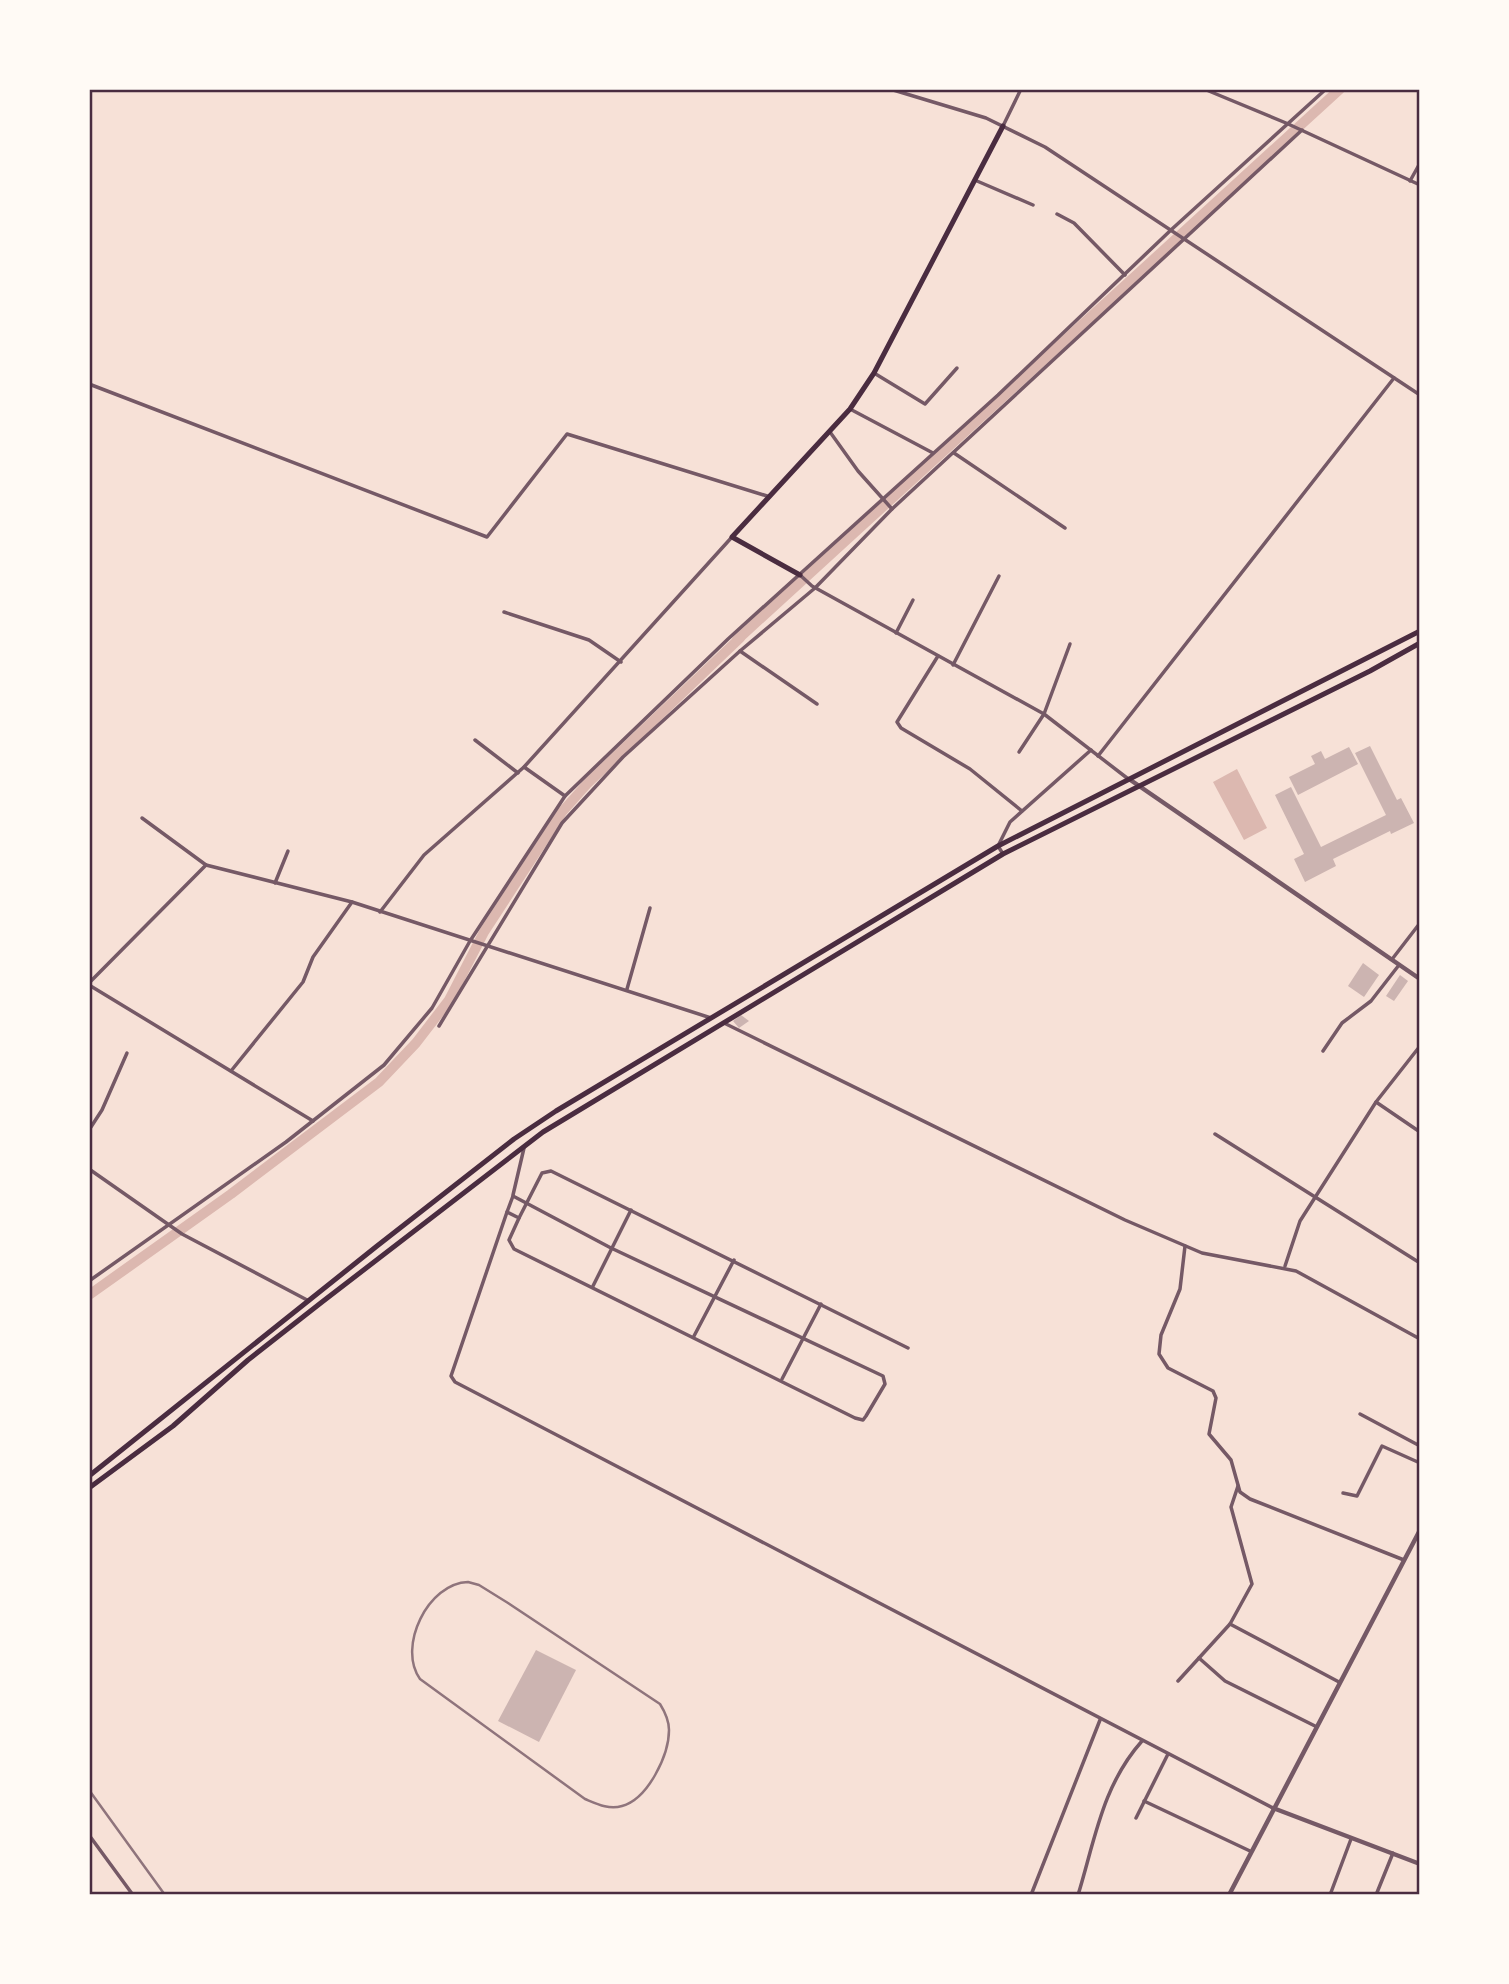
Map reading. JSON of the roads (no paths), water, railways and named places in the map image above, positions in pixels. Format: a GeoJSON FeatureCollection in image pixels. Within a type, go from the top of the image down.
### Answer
{"type":"FeatureCollection","features":[{"type":"Feature","properties":{"kind":"main road"},"geometry":{"type":"LineString","coordinates":[[799,575],[732,537],[850,409],[874,373],[977,181],[1003,126]]}},
{"type":"Feature","properties":{"kind":"main road"},"geometry":{"type":"LineString","coordinates":[[89,1476],[534,1125],[998,846],[1420,631]]}},
{"type":"Feature","properties":{"kind":"main road"},"geometry":{"type":"LineString","coordinates":[[89,1488],[173,1426],[248,1360],[524,1146],[1003,855],[1420,643]]}},
{"type":"Feature","properties":{"kind":"main road"},"geometry":{"type":"LineString","coordinates":[[1290,697],[1295,708]]}},
{"type":"Feature","properties":{"kind":"street"},"geometry":{"type":"LineString","coordinates":[[890,89],[1003,126],[1045,147],[1420,395]]}},
{"type":"Feature","properties":{"kind":"street"},"geometry":{"type":"LineString","coordinates":[[1003,126],[1021,89]]}},
{"type":"Feature","properties":{"kind":"street"},"geometry":{"type":"LineString","coordinates":[[1204,89],[1288,123],[1420,185]]}},
{"type":"Feature","properties":{"kind":"street"},"geometry":{"type":"LineString","coordinates":[[89,1282],[313,1121],[384,1065],[411,1036],[443,990],[471,941],[565,796],[799,575],[1326,89]]}},
{"type":"Feature","properties":{"kind":"street"},"geometry":{"type":"LineString","coordinates":[[439,1026],[523,883],[562,823],[623,757],[814,587],[891,508],[954,453],[1301,130]]}},
{"type":"Feature","properties":{"kind":"street"},"geometry":{"type":"LineString","coordinates":[[1410,181],[1420,163]]}},
{"type":"Feature","properties":{"kind":"street"},"geometry":{"type":"LineString","coordinates":[[977,181],[1033,205]]}},
{"type":"Feature","properties":{"kind":"street"},"geometry":{"type":"LineString","coordinates":[[1057,214],[1074,223],[1125,275]]}},
{"type":"Feature","properties":{"kind":"street"},"geometry":{"type":"LineString","coordinates":[[874,373],[925,404],[957,368]]}},
{"type":"Feature","properties":{"kind":"street"},"geometry":{"type":"LineString","coordinates":[[1098,756],[1394,378]]}},
{"type":"Feature","properties":{"kind":"street"},"geometry":{"type":"LineString","coordinates":[[89,384],[487,537],[567,434],[768,496]]}},
{"type":"Feature","properties":{"kind":"street"},"geometry":{"type":"LineString","coordinates":[[850,409],[933,453]]}},
{"type":"Feature","properties":{"kind":"street"},"geometry":{"type":"LineString","coordinates":[[830,431],[891,508]]}},
{"type":"Feature","properties":{"kind":"street"},"geometry":{"type":"LineString","coordinates":[[954,453],[1065,528]]}},
{"type":"Feature","properties":{"kind":"street"},"geometry":{"type":"LineString","coordinates":[[380,912],[424,855],[524,767],[732,537]]}},
{"type":"Feature","properties":{"kind":"street"},"geometry":{"type":"LineString","coordinates":[[799,575],[814,587],[1044,714],[1127,778],[1420,979]]}},
{"type":"Feature","properties":{"kind":"street"},"geometry":{"type":"LineString","coordinates":[[953,665],[999,576]]}},
{"type":"Feature","properties":{"kind":"street"},"geometry":{"type":"LineString","coordinates":[[896,633],[913,600]]}},
{"type":"Feature","properties":{"kind":"street"},"geometry":{"type":"LineString","coordinates":[[504,612],[589,640],[621,662]]}},
{"type":"Feature","properties":{"kind":"street"},"geometry":{"type":"LineString","coordinates":[[1019,752],[1044,714],[1070,644]]}},
{"type":"Feature","properties":{"kind":"street"},"geometry":{"type":"LineString","coordinates":[[740,651],[817,704]]}},
{"type":"Feature","properties":{"kind":"street"},"geometry":{"type":"LineString","coordinates":[[938,656],[897,722],[901,728],[970,769],[1022,811]]}},
{"type":"Feature","properties":{"kind":"street"},"geometry":{"type":"LineString","coordinates":[[475,740],[518,773]]}},
{"type":"Feature","properties":{"kind":"street"},"geometry":{"type":"LineString","coordinates":[[1003,855],[998,846],[1006,828],[1091,750]]}},
{"type":"Feature","properties":{"kind":"street"},"geometry":{"type":"LineString","coordinates":[[524,767],[565,796]]}},
{"type":"Feature","properties":{"kind":"street"},"geometry":{"type":"LineString","coordinates":[[142,818],[206,865],[352,902],[713,1019]]}},
{"type":"Feature","properties":{"kind":"street"},"geometry":{"type":"LineString","coordinates":[[275,883],[288,851]]}},
{"type":"Feature","properties":{"kind":"street"},"geometry":{"type":"LineString","coordinates":[[206,865],[89,984],[313,1121]]}},
{"type":"Feature","properties":{"kind":"street"},"geometry":{"type":"LineString","coordinates":[[231,1071],[303,982],[313,957],[352,902]]}},
{"type":"Feature","properties":{"kind":"street"},"geometry":{"type":"LineString","coordinates":[[627,989],[650,908]]}},
{"type":"Feature","properties":{"kind":"street"},"geometry":{"type":"LineString","coordinates":[[1393,958],[1420,923]]}},
{"type":"Feature","properties":{"kind":"street"},"geometry":{"type":"LineString","coordinates":[[1323,1051],[1342,1023],[1384,988],[1400,964]]}},
{"type":"Feature","properties":{"kind":"street"},"geometry":{"type":"LineString","coordinates":[[726,1024],[1025,1172],[1185,1246],[1212,1256],[1285,1267],[1322,1284],[1420,1339]]}},
{"type":"Feature","properties":{"kind":"street"},"geometry":{"type":"LineString","coordinates":[[1285,1267],[1300,1221],[1376,1102],[1420,1045]]}},
{"type":"Feature","properties":{"kind":"street"},"geometry":{"type":"LineString","coordinates":[[89,1130],[103,1110],[127,1053]]}},
{"type":"Feature","properties":{"kind":"street"},"geometry":{"type":"LineString","coordinates":[[1376,1102],[1420,1132]]}},
{"type":"Feature","properties":{"kind":"street"},"geometry":{"type":"LineString","coordinates":[[1215,1134],[1420,1263]]}},
{"type":"Feature","properties":{"kind":"street"},"geometry":{"type":"LineString","coordinates":[[524,1146],[513,1196],[451,1376],[455,1382],[1273,1808],[1420,1864]]}},
{"type":"Feature","properties":{"kind":"street"},"geometry":{"type":"LineString","coordinates":[[89,1169],[171,1223],[182,1234],[309,1301]]}},
{"type":"Feature","properties":{"kind":"street"},"geometry":{"type":"LineString","coordinates":[[513,1196],[526,1203],[611,1248],[883,1376],[885,1384],[866,1416],[859,1420],[782,1379],[512,1247],[509,1240],[526,1203],[541,1173],[551,1171],[908,1348]]}},
{"type":"Feature","properties":{"kind":"street"},"geometry":{"type":"LineString","coordinates":[[593,1286],[631,1210]]}},
{"type":"Feature","properties":{"kind":"street"},"geometry":{"type":"LineString","coordinates":[[507,1212],[519,1218]]}},
{"type":"Feature","properties":{"kind":"street"},"geometry":{"type":"LineString","coordinates":[[1185,1246],[1180,1289],[1161,1335],[1159,1354],[1168,1368],[1213,1391],[1216,1398],[1209,1434],[1231,1460],[1238,1486],[1250,1499],[1404,1560]]}},
{"type":"Feature","properties":{"kind":"street"},"geometry":{"type":"LineString","coordinates":[[694,1336],[734,1260]]}},
{"type":"Feature","properties":{"kind":"street"},"geometry":{"type":"LineString","coordinates":[[782,1379],[821,1304]]}},
{"type":"Feature","properties":{"kind":"street"},"geometry":{"type":"LineString","coordinates":[[1360,1414],[1420,1446]]}},
{"type":"Feature","properties":{"kind":"street"},"geometry":{"type":"LineString","coordinates":[[1343,1493],[1357,1496],[1382,1446],[1420,1463]]}},
{"type":"Feature","properties":{"kind":"street"},"geometry":{"type":"LineString","coordinates":[[1178,1681],[1230,1624],[1252,1584],[1231,1507],[1238,1486]]}},
{"type":"Feature","properties":{"kind":"street"},"geometry":{"type":"LineString","coordinates":[[1228,1895],[1420,1530]]}},
{"type":"Feature","properties":{"kind":"street"},"geometry":{"type":"LineString","coordinates":[[1230,1624],[1339,1682]]}},
{"type":"Feature","properties":{"kind":"street"},"geometry":{"type":"LineString","coordinates":[[1199,1658],[1225,1681],[1315,1726]]}},
{"type":"Feature","properties":{"kind":"street"},"geometry":{"type":"LineString","coordinates":[[1031,1895],[1100,1720]]}},
{"type":"Feature","properties":{"kind":"street"},"geometry":{"type":"LineString","coordinates":[[1078,1895],[1106,1799],[1124,1764],[1142,1741]]}},
{"type":"Feature","properties":{"kind":"street"},"geometry":{"type":"LineString","coordinates":[[1136,1818],[1168,1754]]}},
{"type":"Feature","properties":{"kind":"street"},"geometry":{"type":"LineString","coordinates":[[1144,1801],[1250,1851]]}},
{"type":"Feature","properties":{"kind":"street"},"geometry":{"type":"LineString","coordinates":[[89,1835],[133,1895]]}},
{"type":"Feature","properties":{"kind":"street"},"geometry":{"type":"LineString","coordinates":[[1330,1895],[1351,1839]]}},
{"type":"Feature","properties":{"kind":"street"},"geometry":{"type":"LineString","coordinates":[[1376,1895],[1393,1853]]}},
{"type":"Feature","properties":{"kind":"waterway"},"geometry":{"type":"LineString","coordinates":[[737,640],[1340,89]]}},
{"type":"Feature","properties":{"kind":"waterway"},"geometry":{"type":"LineString","coordinates":[[89,1295],[231,1194],[379,1082],[416,1043],[449,1000],[484,932],[562,812],[587,784],[740,638]]}},
{"type":"Feature","properties":{"kind":"railway"},"geometry":{"type":"LineString","coordinates":[[468,1582],[479,1585],[508,1603],[660,1704],[669,1726],[665,1751],[655,1775],[631,1802],[612,1807],[585,1799],[420,1679],[414,1666],[412,1650],[420,1619],[440,1593],[454,1585],[468,1582]]}},
{"type":"Feature","properties":{"kind":"railway"},"geometry":{"type":"LineString","coordinates":[[89,1790],[165,1895]]}}]}
